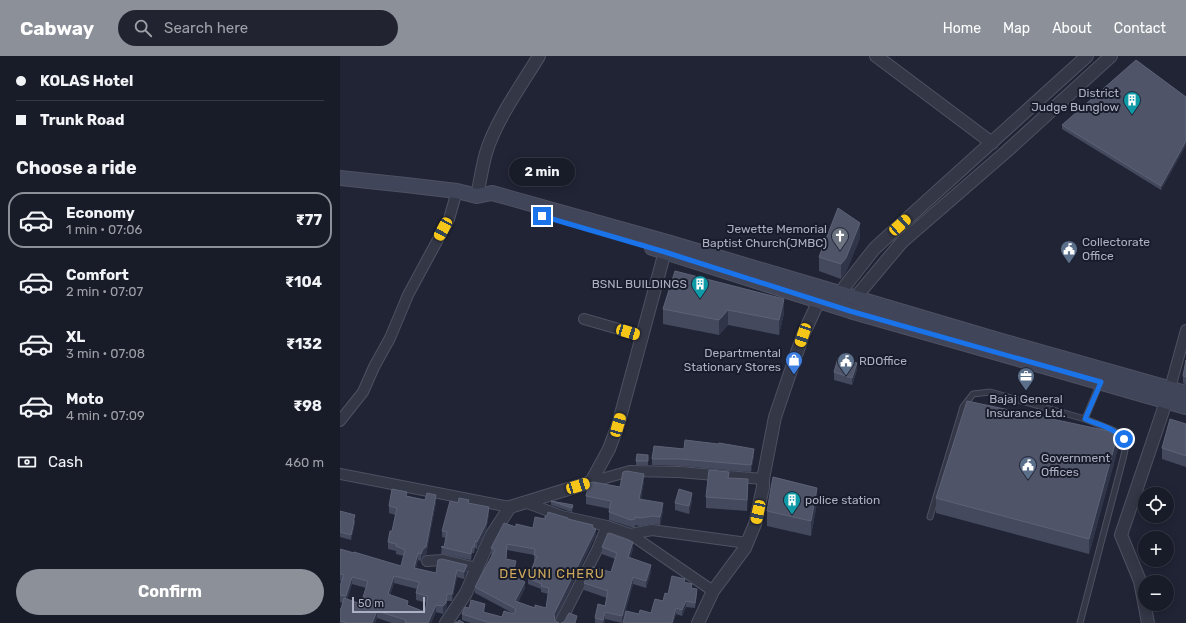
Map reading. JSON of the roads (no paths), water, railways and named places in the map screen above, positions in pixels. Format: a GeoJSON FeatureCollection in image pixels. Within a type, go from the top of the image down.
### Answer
{"type":"FeatureCollection","features":[{"type":"Feature","properties":{"kind":"main road"},"geometry":{"type":"LineString","coordinates":[[340,178],[457,191],[477,196],[490,201],[666,247],[824,299],[850,311],[1101,382],[1168,395],[1186,393]]}},
{"type":"Feature","properties":{"kind":"main road"},"geometry":{"type":"LineString","coordinates":[[824,299],[838,293],[998,340],[1168,395],[1186,407]]}},
{"type":"Feature","properties":{"kind":"street"},"geometry":{"type":"LineString","coordinates":[[477,196],[486,152],[510,104],[539,56]]}},
{"type":"Feature","properties":{"kind":"street"},"geometry":{"type":"LineString","coordinates":[[876,56],[992,143]]}},
{"type":"Feature","properties":{"kind":"street"},"geometry":{"type":"LineString","coordinates":[[838,293],[874,249],[1087,56]]}},
{"type":"Feature","properties":{"kind":"street"},"geometry":{"type":"LineString","coordinates":[[850,311],[855,298],[902,242],[1007,151],[1111,56]]}},
{"type":"Feature","properties":{"kind":"street"},"geometry":{"type":"LineString","coordinates":[[340,421],[364,392],[374,367],[390,338],[408,295],[449,219],[457,191]]}},
{"type":"Feature","properties":{"kind":"street"},"geometry":{"type":"LineString","coordinates":[[591,482],[609,449],[618,425],[666,247]]}},
{"type":"Feature","properties":{"kind":"street"},"geometry":{"type":"LineString","coordinates":[[698,623],[713,590],[745,548],[756,524],[775,417],[803,335],[824,299]]}},
{"type":"Feature","properties":{"kind":"street"},"geometry":{"type":"LineString","coordinates":[[584,319],[642,336]]}},
{"type":"Feature","properties":{"kind":"street"},"geometry":{"type":"LineString","coordinates":[[1148,623],[1140,581],[1121,535],[1168,395],[1186,330]]}},
{"type":"Feature","properties":{"kind":"street"},"geometry":{"type":"LineString","coordinates":[[340,475],[510,507],[630,471],[679,472],[763,479]]}},
{"type":"Feature","properties":{"kind":"street"},"geometry":{"type":"LineString","coordinates":[[527,503],[562,516],[607,526],[630,534],[713,590]]}},
{"type":"Feature","properties":{"kind":"street"},"geometry":{"type":"LineString","coordinates":[[446,623],[466,592],[491,536],[510,507]]}},
{"type":"Feature","properties":{"kind":"street"},"geometry":{"type":"LineString","coordinates":[[560,623],[598,548],[607,526]]}},
{"type":"Feature","properties":{"kind":"street"},"geometry":{"type":"LineString","coordinates":[[630,534],[652,530],[747,543]]}},
{"type":"Feature","properties":{"kind":"street"},"geometry":{"type":"LineString","coordinates":[[427,561],[443,560],[477,568]]}},
{"type":"Feature","properties":{"kind":"lane"},"geometry":{"type":"LineString","coordinates":[[1085,419],[1101,382]]}},
{"type":"Feature","properties":{"kind":"lane"},"geometry":{"type":"LineString","coordinates":[[930,517],[960,414],[963,407],[973,394],[990,392],[1085,419],[1110,428],[1118,433],[1124,439],[1125,450],[1080,623]]}},
{"type":"Feature","properties":{"kind":"place","name":"District Judge Bunglow"},"geometry":{"type":"Point","coordinates":[1132,115]}},
{"type":"Feature","properties":{"kind":"place","name":"Jewette Memorial Baptist Church(JMBC)"},"geometry":{"type":"Point","coordinates":[840,251]}},
{"type":"Feature","properties":{"kind":"place","name":"Collectorate Office"},"geometry":{"type":"Point","coordinates":[1069,264]}},
{"type":"Feature","properties":{"kind":"place","name":"BSNL BUILDINGS"},"geometry":{"type":"Point","coordinates":[700,299]}},
{"type":"Feature","properties":{"kind":"place","name":"Departmental Stationary Stores"},"geometry":{"type":"Point","coordinates":[794,375]}},
{"type":"Feature","properties":{"kind":"place","name":"RDOffice"},"geometry":{"type":"Point","coordinates":[846,376]}},
{"type":"Feature","properties":{"kind":"place","name":"Bajaj General Insurance Ltd."},"geometry":{"type":"Point","coordinates":[1026,391]}},
{"type":"Feature","properties":{"kind":"place","name":"Government Offices"},"geometry":{"type":"Point","coordinates":[1028,480]}},
{"type":"Feature","properties":{"kind":"place","name":"police station"},"geometry":{"type":"Point","coordinates":[792,515]}},
{"type":"Feature","properties":{"kind":"district","name":"DEVUNI CHERU"},"geometry":{"type":"Point","coordinates":[552,573]}}]}
